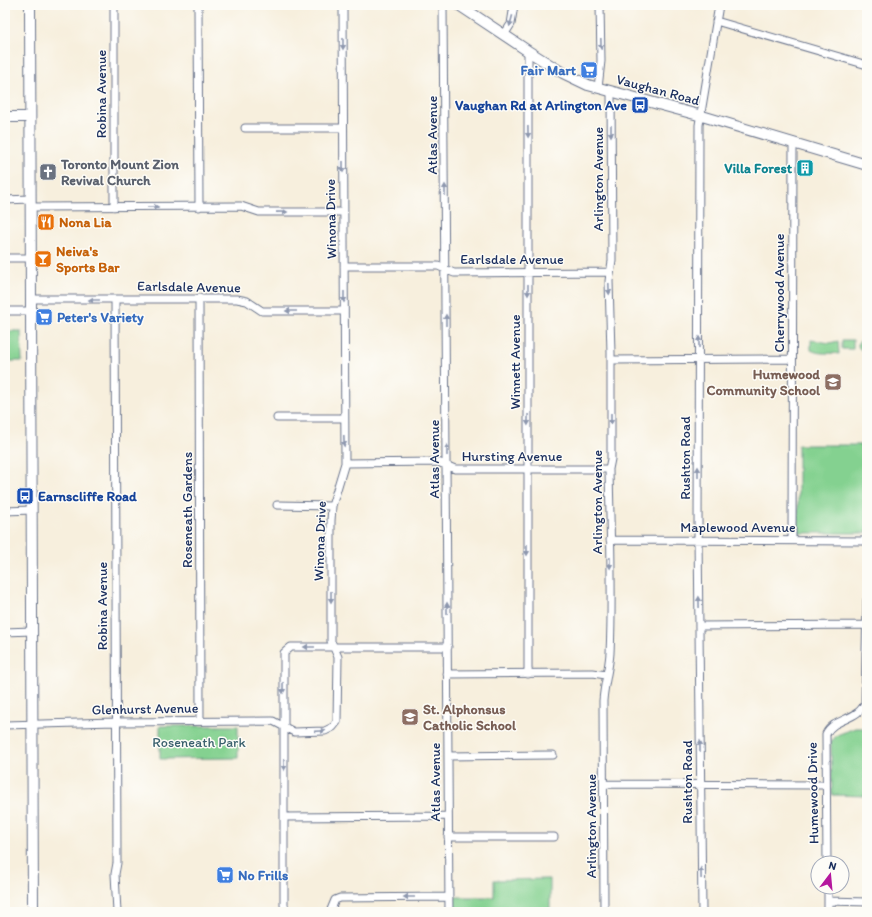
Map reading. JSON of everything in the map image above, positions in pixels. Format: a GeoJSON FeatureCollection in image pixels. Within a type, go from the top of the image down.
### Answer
{"type":"FeatureCollection","features":[{"type":"Feature","properties":{"kind":"street"},"geometry":{"type":"LineString","coordinates":[[30,5],[29,117],[33,912]]}},
{"type":"Feature","properties":{"kind":"street","name":"Robina Avenue"},"geometry":{"type":"LineString","coordinates":[[114,5],[114,207]]}},
{"type":"Feature","properties":{"kind":"street"},"geometry":{"type":"LineString","coordinates":[[198,5],[199,207]]}},
{"type":"Feature","properties":{"kind":"street","name":"Winona Drive"},"geometry":{"type":"LineString","coordinates":[[283,726],[294,732],[325,731],[333,727],[337,722],[338,657],[331,641],[332,506],[345,463],[343,5]]}},
{"type":"Feature","properties":{"kind":"street","name":"Atlas Avenue"},"geometry":{"type":"LineString","coordinates":[[443,5],[446,270],[449,912]]}},
{"type":"Feature","properties":{"kind":"street","name":"Vaughan Road"},"geometry":{"type":"LineString","coordinates":[[458,5],[528,51],[576,79],[598,88],[793,142],[867,165]]}},
{"type":"Feature","properties":{"kind":"street"},"geometry":{"type":"LineString","coordinates":[[504,35],[511,24],[514,5]]}},
{"type":"Feature","properties":{"kind":"street"},"geometry":{"type":"LineString","coordinates":[[598,88],[601,60],[600,5]]}},
{"type":"Feature","properties":{"kind":"street","name":"Rushton Road"},"geometry":{"type":"LineString","coordinates":[[702,912],[698,540],[699,125],[702,116],[719,5]]}},
{"type":"Feature","properties":{"kind":"street"},"geometry":{"type":"LineString","coordinates":[[716,21],[867,65]]}},
{"type":"Feature","properties":{"kind":"street","name":"Winnett Avenue"},"geometry":{"type":"LineString","coordinates":[[528,51],[528,674]]}},
{"type":"Feature","properties":{"kind":"street","name":"Arlington Avenue"},"geometry":{"type":"LineString","coordinates":[[604,912],[603,701],[610,654],[609,469],[611,459],[611,360],[609,272],[612,261],[611,92]]}},
{"type":"Feature","properties":{"kind":"street"},"geometry":{"type":"LineString","coordinates":[[5,117],[29,117]]}},
{"type":"Feature","properties":{"kind":"street"},"geometry":{"type":"LineString","coordinates":[[245,128],[343,128]]}},
{"type":"Feature","properties":{"kind":"street","name":"Cherrywood Avenue"},"geometry":{"type":"LineString","coordinates":[[792,540],[791,360],[793,142]]}},
{"type":"Feature","properties":{"kind":"street"},"geometry":{"type":"LineString","coordinates":[[5,200],[30,203],[114,207],[243,206],[259,212],[344,212]]}},
{"type":"Feature","properties":{"kind":"street"},"geometry":{"type":"LineString","coordinates":[[5,258],[30,258]]}},
{"type":"Feature","properties":{"kind":"street","name":"Earlsdale Avenue"},"geometry":{"type":"LineString","coordinates":[[344,266],[438,266],[454,273],[609,272]]}},
{"type":"Feature","properties":{"kind":"street","name":"Roseneath Gardens"},"geometry":{"type":"LineString","coordinates":[[199,298],[200,721]]}},
{"type":"Feature","properties":{"kind":"street","name":"Earlsdale Avenue"},"geometry":{"type":"LineString","coordinates":[[30,299],[240,299],[262,311],[344,311]]}},
{"type":"Feature","properties":{"kind":"street","name":"Robina Avenue"},"geometry":{"type":"LineString","coordinates":[[115,300],[115,722],[117,863],[115,874],[117,912]]}},
{"type":"Feature","properties":{"kind":"street"},"geometry":{"type":"LineString","coordinates":[[5,311],[30,311]]}},
{"type":"Feature","properties":{"kind":"street"},"geometry":{"type":"LineString","coordinates":[[611,360],[791,360]]}},
{"type":"Feature","properties":{"kind":"street"},"geometry":{"type":"LineString","coordinates":[[277,418],[344,418]]}},
{"type":"Feature","properties":{"kind":"street","name":"Hursting Avenue"},"geometry":{"type":"LineString","coordinates":[[345,463],[438,462],[455,469],[609,469]]}},
{"type":"Feature","properties":{"kind":"street"},"geometry":{"type":"LineString","coordinates":[[277,505],[332,506]]}},
{"type":"Feature","properties":{"kind":"street"},"geometry":{"type":"LineString","coordinates":[[5,511],[32,510]]}},
{"type":"Feature","properties":{"kind":"street","name":"Maplewood Avenue"},"geometry":{"type":"LineString","coordinates":[[610,540],[867,541]]}},
{"type":"Feature","properties":{"kind":"street","name":"Humewood Drive"},"geometry":{"type":"LineString","coordinates":[[827,855],[826,734],[831,727],[859,712],[865,702],[867,600]]}},
{"type":"Feature","properties":{"kind":"street"},"geometry":{"type":"LineString","coordinates":[[700,626],[866,625]]}},
{"type":"Feature","properties":{"kind":"street"},"geometry":{"type":"LineString","coordinates":[[5,632],[32,632]]}},
{"type":"Feature","properties":{"kind":"street"},"geometry":{"type":"LineString","coordinates":[[286,912],[284,905],[284,653],[291,647],[448,647]]}},
{"type":"Feature","properties":{"kind":"street"},"geometry":{"type":"LineString","coordinates":[[447,674],[606,675]]}},
{"type":"Feature","properties":{"kind":"street","name":"Glenhurst Avenue"},"geometry":{"type":"LineString","coordinates":[[5,724],[273,721],[283,726]]}},
{"type":"Feature","properties":{"kind":"street"},"geometry":{"type":"LineString","coordinates":[[448,756],[553,755]]}},
{"type":"Feature","properties":{"kind":"street"},"geometry":{"type":"LineString","coordinates":[[604,784],[826,785]]}},
{"type":"Feature","properties":{"kind":"street"},"geometry":{"type":"LineString","coordinates":[[284,817],[448,816]]}},
{"type":"Feature","properties":{"kind":"street"},"geometry":{"type":"LineString","coordinates":[[448,838],[554,837]]}},
{"type":"Feature","properties":{"kind":"street"},"geometry":{"type":"LineString","coordinates":[[828,895],[828,912]]}},
{"type":"Feature","properties":{"kind":"street"},"geometry":{"type":"LineString","coordinates":[[330,912],[335,900],[340,898],[448,897]]}},
{"type":"Feature","properties":{"kind":"street"},"geometry":{"type":"LineString","coordinates":[[828,901],[867,902]]}},
{"type":"Feature","properties":{"kind":"green space"},"geometry":{"type":"Polygon","coordinates":[[[5,331],[21,331],[22,361],[5,361],[5,331]]]}},
{"type":"Feature","properties":{"kind":"green space"},"geometry":{"type":"Polygon","coordinates":[[[811,340],[830,343],[838,341],[839,354],[811,350],[811,340]]]}},
{"type":"Feature","properties":{"kind":"green space"},"geometry":{"type":"Polygon","coordinates":[[[842,340],[853,340],[853,349],[842,349],[842,340]]]}},
{"type":"Feature","properties":{"kind":"green space"},"geometry":{"type":"Polygon","coordinates":[[[861,340],[865,340],[868,345],[865,350],[861,350],[858,347],[858,343],[861,340]]]}},
{"type":"Feature","properties":{"kind":"green space"},"geometry":{"type":"Polygon","coordinates":[[[798,445],[867,445],[867,533],[798,533],[798,445]]]}},
{"type":"Feature","properties":{"kind":"green space","name":"Roseneath Park"},"geometry":{"type":"Polygon","coordinates":[[[160,726],[238,726],[238,758],[160,759],[160,726]]]}},
{"type":"Feature","properties":{"kind":"green space"},"geometry":{"type":"Polygon","coordinates":[[[855,728],[867,728],[867,796],[832,795],[831,742],[837,735],[855,728]]]}},
{"type":"Feature","properties":{"kind":"green space"},"geometry":{"type":"Polygon","coordinates":[[[550,879],[550,912],[454,912],[453,897],[494,897],[494,880],[550,879]]]}},
{"type":"Feature","properties":{"kind":"place","name":"Fair Mart"},"geometry":{"type":"Point","coordinates":[589,70]}},
{"type":"Feature","properties":{"kind":"place","name":"Vaughan Rd at Arlington Ave"},"geometry":{"type":"Point","coordinates":[640,105]}},
{"type":"Feature","properties":{"kind":"place","name":"Villa Forest"},"geometry":{"type":"Point","coordinates":[805,168]}},
{"type":"Feature","properties":{"kind":"place","name":"Toronto Mount Zion Revival Church"},"geometry":{"type":"Point","coordinates":[48,172]}},
{"type":"Feature","properties":{"kind":"place","name":"Nona Lia"},"geometry":{"type":"Point","coordinates":[46,222]}},
{"type":"Feature","properties":{"kind":"place","name":"Neiva's Sports Bar"},"geometry":{"type":"Point","coordinates":[43,259]}},
{"type":"Feature","properties":{"kind":"place","name":"Peter's Variety"},"geometry":{"type":"Point","coordinates":[44,317]}},
{"type":"Feature","properties":{"kind":"place","name":"Humewood Community School"},"geometry":{"type":"Point","coordinates":[833,382]}},
{"type":"Feature","properties":{"kind":"place","name":"Earnscliffe Road"},"geometry":{"type":"Point","coordinates":[25,496]}},
{"type":"Feature","properties":{"kind":"place","name":"St. Alphonsus Catholic School"},"geometry":{"type":"Point","coordinates":[410,717]}},
{"type":"Feature","properties":{"kind":"place","name":"No Frills"},"geometry":{"type":"Point","coordinates":[225,875]}}]}
